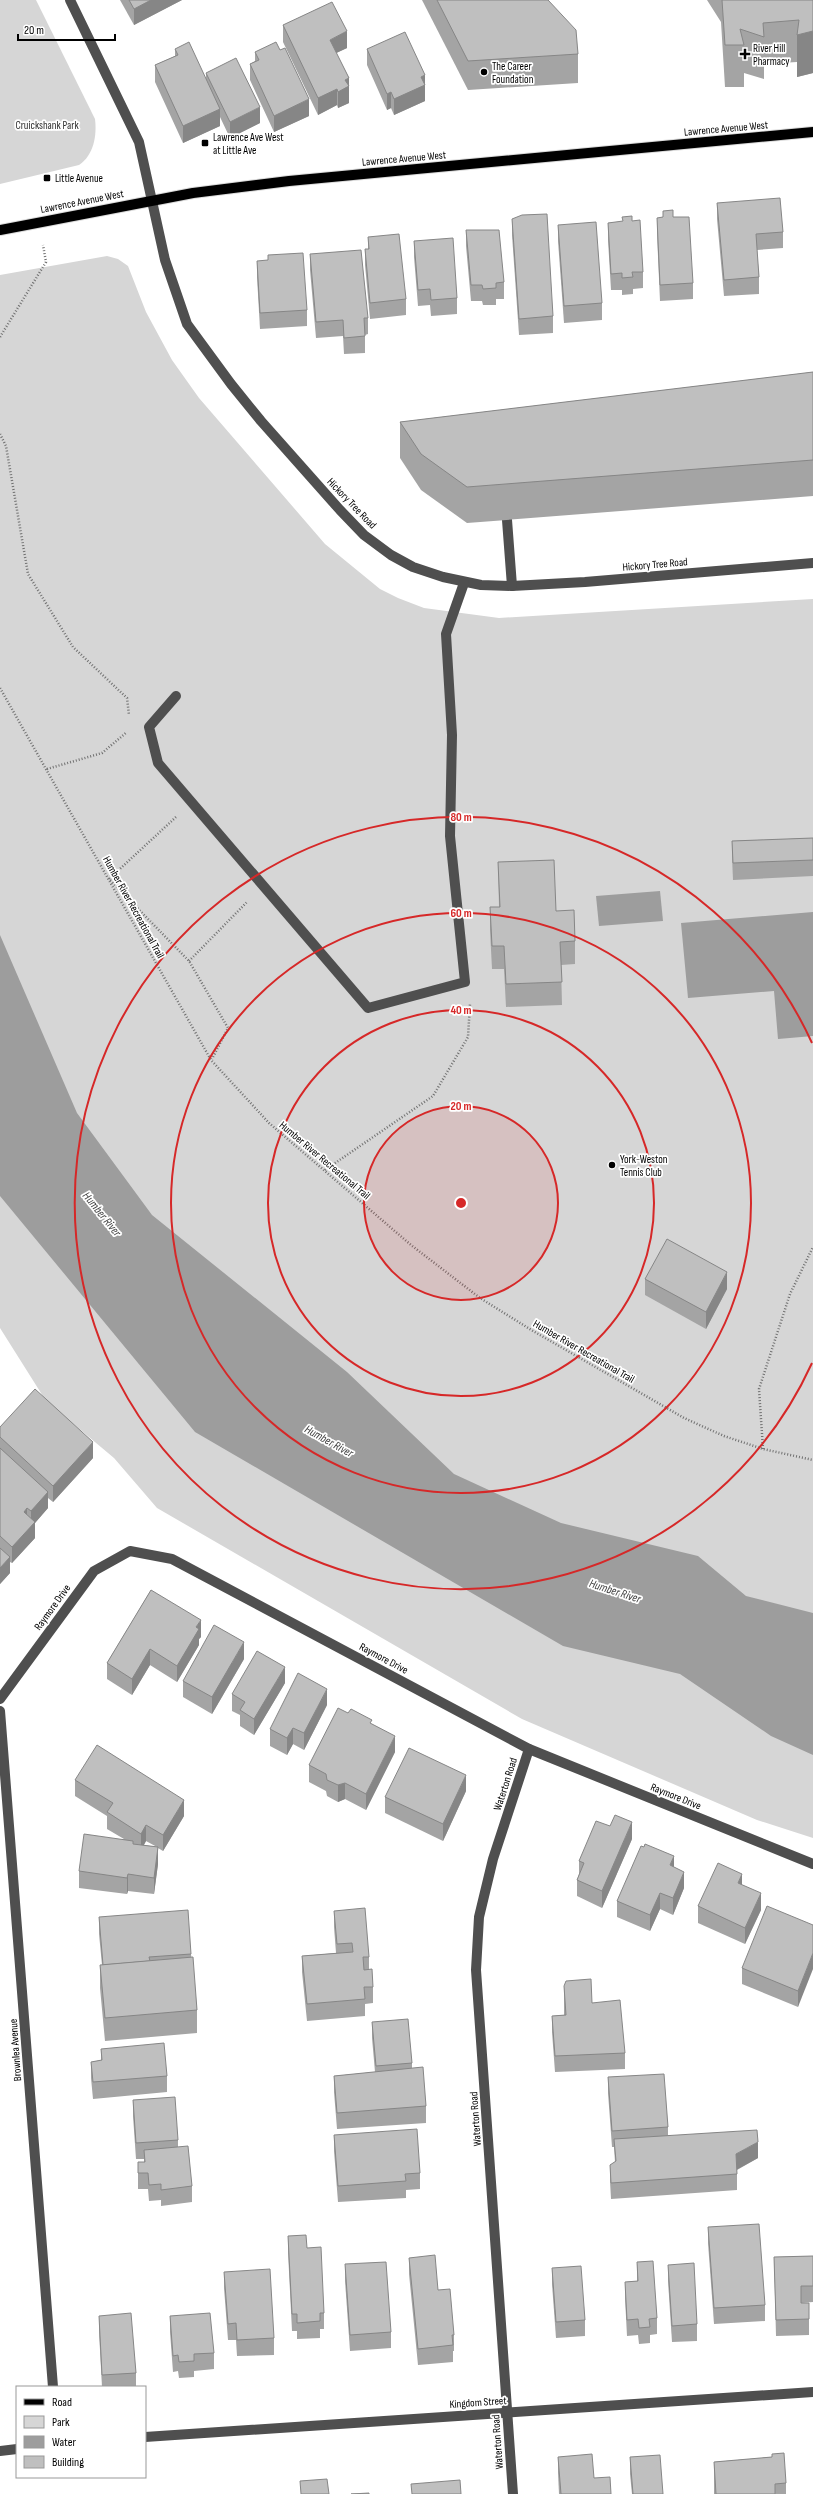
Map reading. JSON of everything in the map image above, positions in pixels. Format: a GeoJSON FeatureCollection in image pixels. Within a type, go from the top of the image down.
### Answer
{"type":"FeatureCollection","features":[{"type":"Feature","properties":{"kind":"main road","name":"Lawrence Avenue West"},"geometry":{"type":"LineString","coordinates":[[0,230],[152,200],[206,191],[304,179],[813,132]]}},
{"type":"Feature","properties":{"kind":"street"},"geometry":{"type":"LineString","coordinates":[[70,0],[132,123],[140,142],[152,200]]}},
{"type":"Feature","properties":{"kind":"street","name":"Hickory Tree Road"},"geometry":{"type":"LineString","coordinates":[[152,200],[165,260],[187,324],[231,384],[340,510],[364,534],[392,555],[413,567],[464,583],[512,586],[813,563]]}},
{"type":"Feature","properties":{"kind":"street"},"geometry":{"type":"LineString","coordinates":[[506,520],[512,586]]}},
{"type":"Feature","properties":{"kind":"street"},"geometry":{"type":"LineString","coordinates":[[176,696],[150,727],[158,763],[368,1008],[465,982],[450,836],[452,735],[446,634],[464,583]]}},
{"type":"Feature","properties":{"kind":"street","name":"Raymore Drive"},"geometry":{"type":"LineString","coordinates":[[0,1699],[94,1571],[130,1551],[172,1559],[529,1749],[813,1864]]}},
{"type":"Feature","properties":{"kind":"street","name":"Brownlea Avenue"},"geometry":{"type":"LineString","coordinates":[[0,1711],[53,2386]]}},
{"type":"Feature","properties":{"kind":"street","name":"Waterton Road"},"geometry":{"type":"LineString","coordinates":[[512,2494],[476,1970],[479,1917],[493,1859],[529,1749]]}},
{"type":"Feature","properties":{"kind":"street","name":"Kingdom Street"},"geometry":{"type":"LineString","coordinates":[[146,2437],[813,2392]]}},
{"type":"Feature","properties":{"kind":"street"},"geometry":{"type":"LineString","coordinates":[[0,2451],[16,2449]]}},
{"type":"Feature","properties":{"kind":"path"},"geometry":{"type":"LineString","coordinates":[[0,337],[46,262],[39,222]]}},
{"type":"Feature","properties":{"kind":"path"},"geometry":{"type":"LineString","coordinates":[[0,434],[6,446],[28,574],[73,647],[128,698],[130,721]]}},
{"type":"Feature","properties":{"kind":"path","name":"Humber River Recreational Trail"},"geometry":{"type":"LineString","coordinates":[[0,688],[48,769],[211,1060],[269,1123],[411,1245],[480,1298],[684,1418],[724,1436],[763,1449],[813,1460]]}},
{"type":"Feature","properties":{"kind":"path"},"geometry":{"type":"LineString","coordinates":[[48,769],[102,753],[131,729]]}},
{"type":"Feature","properties":{"kind":"path"},"geometry":{"type":"LineString","coordinates":[[190,801],[175,818],[109,879],[190,961],[228,1028],[211,1060]]}},
{"type":"Feature","properties":{"kind":"path"},"geometry":{"type":"LineString","coordinates":[[190,961],[263,886]]}},
{"type":"Feature","properties":{"kind":"path"},"geometry":{"type":"LineString","coordinates":[[325,1170],[433,1096],[468,1037],[471,1008],[465,982]]}},
{"type":"Feature","properties":{"kind":"path"},"geometry":{"type":"LineString","coordinates":[[763,1449],[759,1389],[790,1294],[813,1247]]}},
{"type":"Feature","properties":{"kind":"green space","name":"Cruickshank Park"},"geometry":{"type":"Polygon","coordinates":[[[0,0],[36,0],[95,119],[96,125],[95,138],[91,150],[84,161],[79,165],[0,184],[0,0]]]}},
{"type":"Feature","properties":{"kind":"green space"},"geometry":{"type":"Polygon","coordinates":[[[107,256],[118,259],[128,266],[146,312],[172,360],[199,398],[325,544],[380,589],[398,598],[424,608],[499,618],[813,599],[813,1838],[757,1820],[522,1719],[157,1508],[114,1458],[46,1401],[0,1328],[0,275],[107,256]]]}},
{"type":"Feature","properties":{"kind":"water"},"geometry":{"type":"Polygon","coordinates":[[[660,891],[663,921],[599,926],[596,896],[660,891]]]}},
{"type":"Feature","properties":{"kind":"water"},"geometry":{"type":"Polygon","coordinates":[[[813,912],[813,1036],[778,1039],[774,991],[688,998],[681,923],[813,912]]]}},
{"type":"Feature","properties":{"kind":"water","name":"Humber River"},"geometry":{"type":"Polygon","coordinates":[[[0,935],[77,1113],[152,1215],[347,1372],[454,1474],[561,1523],[698,1556],[746,1596],[813,1613],[813,1755],[771,1736],[680,1674],[563,1646],[195,1432],[0,1196],[0,935]]]}},
{"type":"Feature","properties":{"kind":"building"},"geometry":{"type":"Polygon","coordinates":[[[129,0],[151,0],[134,9],[129,0]]]}},
{"type":"Feature","properties":{"kind":"building"},"geometry":{"type":"Polygon","coordinates":[[[437,0],[548,0],[576,30],[578,54],[468,61],[437,0]]]}},
{"type":"Feature","properties":{"kind":"building"},"geometry":{"type":"Polygon","coordinates":[[[722,0],[813,0],[813,31],[797,35],[799,20],[763,23],[764,37],[740,29],[744,45],[725,45],[722,0]]]}},
{"type":"Feature","properties":{"kind":"building"},"geometry":{"type":"Polygon","coordinates":[[[332,2],[347,31],[330,40],[349,78],[345,80],[349,86],[338,92],[337,89],[318,98],[283,25],[332,2]]]}},
{"type":"Feature","properties":{"kind":"building"},"geometry":{"type":"Polygon","coordinates":[[[405,32],[425,75],[421,77],[425,85],[394,99],[391,92],[387,94],[367,49],[405,32]]]}},
{"type":"Feature","properties":{"kind":"building"},"geometry":{"type":"Polygon","coordinates":[[[189,42],[220,109],[183,126],[155,65],[178,55],[175,49],[189,42]]]}},
{"type":"Feature","properties":{"kind":"building"},"geometry":{"type":"Polygon","coordinates":[[[276,42],[280,50],[285,48],[309,99],[274,116],[250,64],[259,60],[255,52],[276,42]]]}},
{"type":"Feature","properties":{"kind":"building"},"geometry":{"type":"Polygon","coordinates":[[[236,58],[260,107],[230,122],[206,73],[236,58]]]}},
{"type":"Feature","properties":{"kind":"building"},"geometry":{"type":"Polygon","coordinates":[[[780,198],[783,232],[756,234],[759,277],[724,280],[717,203],[780,198]]]}},
{"type":"Feature","properties":{"kind":"building"},"geometry":{"type":"Polygon","coordinates":[[[673,210],[673,217],[689,217],[693,283],[660,285],[657,218],[663,217],[663,211],[673,210]]]}},
{"type":"Feature","properties":{"kind":"building"},"geometry":{"type":"Polygon","coordinates":[[[547,214],[553,316],[519,319],[512,219],[522,215],[547,214]]]}},
{"type":"Feature","properties":{"kind":"building"},"geometry":{"type":"Polygon","coordinates":[[[632,216],[632,221],[640,220],[643,272],[632,272],[633,277],[622,278],[622,273],[611,274],[608,223],[623,221],[622,217],[632,216]]]}},
{"type":"Feature","properties":{"kind":"building"},"geometry":{"type":"Polygon","coordinates":[[[596,222],[602,303],[564,306],[558,225],[596,222]]]}},
{"type":"Feature","properties":{"kind":"building"},"geometry":{"type":"Polygon","coordinates":[[[466,230],[499,230],[504,282],[496,283],[496,288],[483,289],[482,285],[471,285],[466,230]]]}},
{"type":"Feature","properties":{"kind":"building"},"geometry":{"type":"Polygon","coordinates":[[[399,234],[406,299],[370,303],[365,249],[369,249],[368,237],[399,234]]]}},
{"type":"Feature","properties":{"kind":"building"},"geometry":{"type":"Polygon","coordinates":[[[453,238],[457,298],[431,300],[430,289],[418,290],[414,241],[453,238]]]}},
{"type":"Feature","properties":{"kind":"building"},"geometry":{"type":"Polygon","coordinates":[[[361,250],[368,318],[364,318],[365,336],[344,338],[343,320],[316,322],[310,254],[361,250]]]}},
{"type":"Feature","properties":{"kind":"building"},"geometry":{"type":"Polygon","coordinates":[[[303,253],[307,310],[260,313],[257,261],[268,260],[268,255],[303,253]]]}},
{"type":"Feature","properties":{"kind":"building"},"geometry":{"type":"Polygon","coordinates":[[[813,372],[813,460],[467,487],[421,454],[400,422],[813,372]]]}},
{"type":"Feature","properties":{"kind":"building"},"geometry":{"type":"Polygon","coordinates":[[[813,838],[813,860],[733,863],[732,841],[813,838]]]}},
{"type":"Feature","properties":{"kind":"building"},"geometry":{"type":"Polygon","coordinates":[[[554,860],[556,911],[574,910],[575,941],[560,942],[562,982],[506,984],[504,946],[492,946],[490,907],[500,907],[498,862],[554,860]]]}},
{"type":"Feature","properties":{"kind":"building"},"geometry":{"type":"Polygon","coordinates":[[[667,1239],[727,1272],[706,1312],[645,1279],[667,1239]]]}},
{"type":"Feature","properties":{"kind":"building"},"geometry":{"type":"Polygon","coordinates":[[[35,1389],[93,1442],[53,1486],[0,1437],[0,1427],[35,1389]]]}},
{"type":"Feature","properties":{"kind":"building"},"geometry":{"type":"Polygon","coordinates":[[[0,1448],[48,1492],[31,1511],[27,1508],[24,1512],[35,1522],[12,1547],[0,1536],[0,1448]]]}},
{"type":"Feature","properties":{"kind":"building"},"geometry":{"type":"Polygon","coordinates":[[[0,1548],[10,1557],[0,1568],[0,1548]]]}},
{"type":"Feature","properties":{"kind":"building"},"geometry":{"type":"Polygon","coordinates":[[[151,1590],[201,1620],[196,1627],[199,1629],[177,1666],[150,1649],[132,1679],[107,1663],[151,1590]]]}},
{"type":"Feature","properties":{"kind":"building"},"geometry":{"type":"Polygon","coordinates":[[[214,1625],[244,1642],[212,1697],[183,1681],[214,1625]]]}},
{"type":"Feature","properties":{"kind":"building"},"geometry":{"type":"Polygon","coordinates":[[[257,1651],[285,1667],[254,1719],[240,1710],[245,1702],[232,1694],[257,1651]]]}},
{"type":"Feature","properties":{"kind":"building"},"geometry":{"type":"Polygon","coordinates":[[[298,1673],[327,1689],[304,1733],[293,1728],[287,1738],[270,1729],[298,1673]]]}},
{"type":"Feature","properties":{"kind":"building"},"geometry":{"type":"Polygon","coordinates":[[[338,1708],[348,1713],[351,1709],[372,1720],[370,1723],[395,1736],[366,1794],[345,1783],[338,1785],[327,1780],[326,1774],[309,1765],[338,1708]]]}},
{"type":"Feature","properties":{"kind":"building"},"geometry":{"type":"Polygon","coordinates":[[[97,1745],[184,1800],[163,1835],[146,1825],[141,1834],[107,1812],[113,1803],[75,1780],[97,1745]]]}},
{"type":"Feature","properties":{"kind":"building"},"geometry":{"type":"Polygon","coordinates":[[[409,1748],[466,1775],[443,1824],[385,1797],[409,1748]]]}},
{"type":"Feature","properties":{"kind":"building"},"geometry":{"type":"Polygon","coordinates":[[[615,1815],[632,1822],[602,1891],[577,1880],[584,1863],[579,1861],[596,1821],[610,1826],[615,1815]]]}},
{"type":"Feature","properties":{"kind":"building"},"geometry":{"type":"Polygon","coordinates":[[[84,1834],[133,1841],[133,1844],[158,1847],[154,1878],[128,1874],[127,1878],[79,1871],[84,1834]]]}},
{"type":"Feature","properties":{"kind":"building"},"geometry":{"type":"Polygon","coordinates":[[[645,1844],[674,1856],[670,1865],[684,1872],[673,1898],[660,1893],[650,1915],[617,1901],[641,1846],[644,1847],[645,1844]]]}},
{"type":"Feature","properties":{"kind":"building"},"geometry":{"type":"Polygon","coordinates":[[[718,1863],[742,1874],[738,1883],[761,1893],[745,1928],[698,1906],[718,1863]]]}},
{"type":"Feature","properties":{"kind":"building"},"geometry":{"type":"Polygon","coordinates":[[[767,1906],[813,1925],[813,1953],[798,1991],[742,1968],[767,1906]]]}},
{"type":"Feature","properties":{"kind":"building"},"geometry":{"type":"Polygon","coordinates":[[[365,1908],[369,1957],[363,1957],[364,1970],[372,1969],[373,1987],[364,1987],[365,1999],[307,2004],[302,1956],[353,1952],[352,1943],[337,1944],[334,1911],[365,1908]]]}},
{"type":"Feature","properties":{"kind":"building"},"geometry":{"type":"Polygon","coordinates":[[[188,1910],[191,1954],[149,1957],[150,1961],[103,1965],[99,1917],[188,1910]]]}},
{"type":"Feature","properties":{"kind":"building"},"geometry":{"type":"Polygon","coordinates":[[[193,1957],[197,2010],[105,2018],[100,1965],[193,1957]]]}},
{"type":"Feature","properties":{"kind":"building"},"geometry":{"type":"Polygon","coordinates":[[[591,1979],[592,2003],[620,2000],[625,2053],[555,2056],[552,2016],[566,2015],[564,1986],[566,1981],[591,1979]]]}},
{"type":"Feature","properties":{"kind":"building"},"geometry":{"type":"Polygon","coordinates":[[[408,2019],[412,2063],[376,2066],[372,2022],[408,2019]]]}},
{"type":"Feature","properties":{"kind":"building"},"geometry":{"type":"Polygon","coordinates":[[[164,2043],[167,2076],[93,2082],[91,2062],[102,2060],[101,2049],[164,2043]]]}},
{"type":"Feature","properties":{"kind":"building"},"geometry":{"type":"Polygon","coordinates":[[[423,2067],[426,2106],[337,2113],[334,2076],[423,2067]]]}},
{"type":"Feature","properties":{"kind":"building"},"geometry":{"type":"Polygon","coordinates":[[[664,2074],[668,2127],[612,2131],[608,2077],[664,2074]]]}},
{"type":"Feature","properties":{"kind":"building"},"geometry":{"type":"Polygon","coordinates":[[[175,2097],[178,2140],[136,2143],[133,2100],[175,2097]]]}},
{"type":"Feature","properties":{"kind":"building"},"geometry":{"type":"Polygon","coordinates":[[[417,2129],[420,2173],[405,2174],[406,2181],[338,2186],[334,2135],[417,2129]]]}},
{"type":"Feature","properties":{"kind":"building"},"geometry":{"type":"Polygon","coordinates":[[[757,2130],[758,2142],[736,2154],[737,2174],[611,2183],[610,2165],[616,2161],[614,2139],[757,2130]]]}},
{"type":"Feature","properties":{"kind":"building"},"geometry":{"type":"Polygon","coordinates":[[[188,2146],[192,2186],[161,2190],[161,2184],[149,2185],[148,2173],[138,2173],[138,2162],[145,2162],[144,2150],[188,2146]]]}},
{"type":"Feature","properties":{"kind":"building"},"geometry":{"type":"Polygon","coordinates":[[[759,2224],[765,2305],[714,2308],[708,2227],[759,2224]]]}},
{"type":"Feature","properties":{"kind":"building"},"geometry":{"type":"Polygon","coordinates":[[[306,2235],[307,2248],[321,2247],[324,2313],[320,2313],[320,2321],[297,2323],[297,2314],[292,2314],[288,2236],[306,2235]]]}},
{"type":"Feature","properties":{"kind":"building"},"geometry":{"type":"Polygon","coordinates":[[[435,2255],[438,2290],[450,2289],[454,2335],[452,2335],[453,2345],[418,2349],[409,2258],[435,2255]]]}},
{"type":"Feature","properties":{"kind":"building"},"geometry":{"type":"Polygon","coordinates":[[[813,2256],[813,2286],[801,2286],[801,2303],[809,2303],[809,2319],[776,2320],[774,2257],[813,2256]]]}},
{"type":"Feature","properties":{"kind":"building"},"geometry":{"type":"Polygon","coordinates":[[[653,2261],[657,2318],[649,2319],[650,2327],[639,2328],[638,2319],[627,2320],[625,2282],[638,2281],[637,2262],[653,2261]]]}},
{"type":"Feature","properties":{"kind":"building"},"geometry":{"type":"Polygon","coordinates":[[[386,2262],[391,2332],[350,2335],[345,2264],[386,2262]]]}},
{"type":"Feature","properties":{"kind":"building"},"geometry":{"type":"Polygon","coordinates":[[[694,2263],[697,2324],[672,2326],[668,2265],[694,2263]]]}},
{"type":"Feature","properties":{"kind":"building"},"geometry":{"type":"Polygon","coordinates":[[[581,2266],[585,2320],[556,2322],[552,2268],[581,2266]]]}},
{"type":"Feature","properties":{"kind":"building"},"geometry":{"type":"Polygon","coordinates":[[[270,2269],[274,2338],[237,2340],[236,2323],[228,2324],[224,2272],[270,2269]]]}},
{"type":"Feature","properties":{"kind":"building"},"geometry":{"type":"Polygon","coordinates":[[[131,2313],[136,2373],[102,2375],[99,2316],[131,2313]]]}},
{"type":"Feature","properties":{"kind":"building"},"geometry":{"type":"Polygon","coordinates":[[[210,2313],[214,2353],[194,2354],[194,2361],[179,2362],[178,2355],[173,2356],[170,2316],[210,2313]]]}},
{"type":"Feature","properties":{"kind":"building"},"geometry":{"type":"Polygon","coordinates":[[[784,2453],[786,2483],[775,2484],[775,2494],[716,2494],[714,2462],[772,2457],[772,2454],[784,2453]]]}},
{"type":"Feature","properties":{"kind":"building"},"geometry":{"type":"Polygon","coordinates":[[[592,2454],[594,2478],[610,2477],[611,2494],[561,2494],[558,2457],[592,2454]]]}},
{"type":"Feature","properties":{"kind":"building"},"geometry":{"type":"Polygon","coordinates":[[[660,2455],[663,2494],[633,2494],[630,2457],[660,2455]]]}},
{"type":"Feature","properties":{"kind":"building"},"geometry":{"type":"Polygon","coordinates":[[[327,2479],[329,2494],[301,2494],[300,2481],[327,2479]]]}},
{"type":"Feature","properties":{"kind":"building"},"geometry":{"type":"Polygon","coordinates":[[[460,2480],[461,2494],[412,2494],[411,2484],[460,2480]]]}},
{"type":"Feature","properties":{"kind":"place","name":"River Hill Pharmacy"},"geometry":{"type":"Point","coordinates":[745,54]}},
{"type":"Feature","properties":{"kind":"place","name":"The Career Foundation"},"geometry":{"type":"Point","coordinates":[484,72]}},
{"type":"Feature","properties":{"kind":"place","name":"Lawrence Ave West at Little Ave"},"geometry":{"type":"Point","coordinates":[205,143]}},
{"type":"Feature","properties":{"kind":"place","name":"Little Avenue"},"geometry":{"type":"Point","coordinates":[47,178]}},
{"type":"Feature","properties":{"kind":"place","name":"York-Weston Tennis Club"},"geometry":{"type":"Point","coordinates":[612,1165]}}]}
